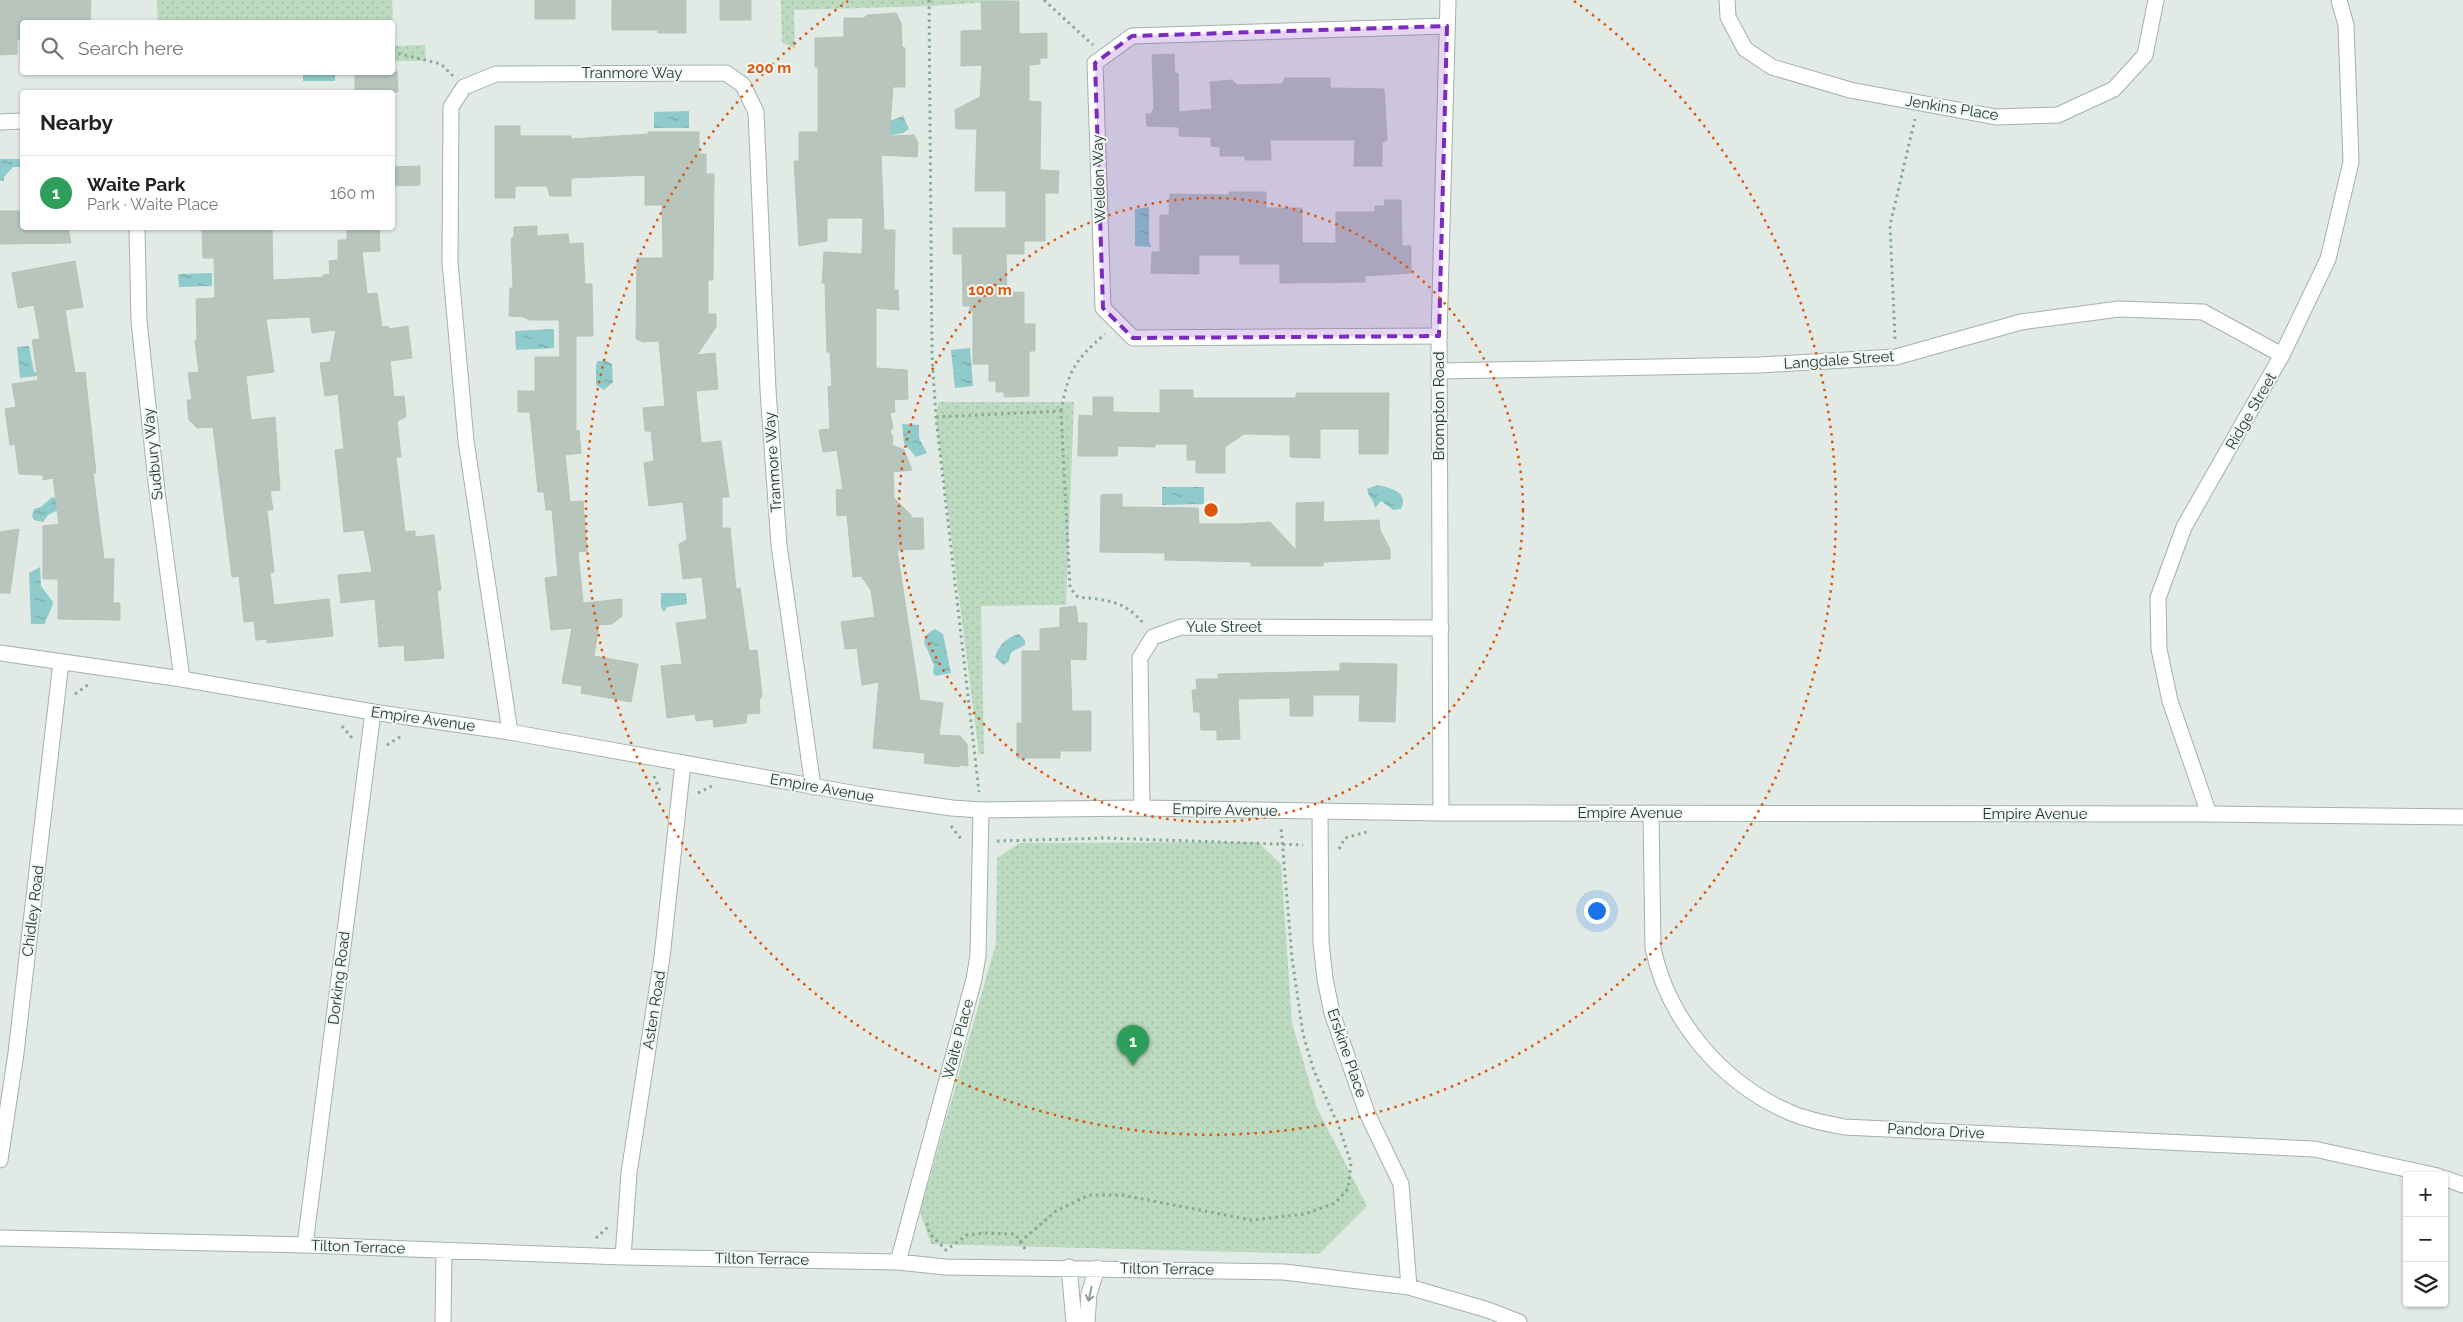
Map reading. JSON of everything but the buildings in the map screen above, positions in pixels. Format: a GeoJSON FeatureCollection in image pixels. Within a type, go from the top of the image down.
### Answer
{"type":"FeatureCollection","features":[{"type":"Feature","properties":{"kind":"street","name":"Brompton Road"},"geometry":{"type":"LineString","coordinates":[[1441,813],[1439,336],[1448,0]]}},
{"type":"Feature","properties":{"kind":"street","name":"Jenkins Place"},"geometry":{"type":"LineString","coordinates":[[1727,0],[1728,17],[1745,49],[1772,67],[1850,90],[1996,117],[2058,115],[2114,89],[2145,55],[2156,0]]}},
{"type":"Feature","properties":{"kind":"street","name":"Ridge Street"},"geometry":{"type":"LineString","coordinates":[[2209,814],[2170,701],[2159,649],[2158,598],[2184,528],[2282,355],[2328,259],[2351,162],[2346,25],[2339,0]]}},
{"type":"Feature","properties":{"kind":"street","name":"Weldon Way"},"geometry":{"type":"LineString","coordinates":[[1439,336],[1133,338],[1103,308],[1094,63],[1132,36],[1447,26]]}},
{"type":"Feature","properties":{"kind":"street","name":"Tranmore Way"},"geometry":{"type":"LineString","coordinates":[[464,87],[496,74],[726,73],[743,85],[756,112],[768,390],[778,546],[813,786]]}},
{"type":"Feature","properties":{"kind":"street"},"geometry":{"type":"LineString","coordinates":[[464,87],[451,107],[450,262],[466,441],[510,732]]}},
{"type":"Feature","properties":{"kind":"street"},"geometry":{"type":"LineString","coordinates":[[0,122],[20,121]]}},
{"type":"Feature","properties":{"kind":"street","name":"Sudbury Way"},"geometry":{"type":"LineString","coordinates":[[136,230],[139,321],[157,492],[182,679]]}},
{"type":"Feature","properties":{"kind":"street","name":"Langdale Street"},"geometry":{"type":"LineString","coordinates":[[1439,371],[1760,365],[1896,357],[2020,322],[2119,309],[2203,312],[2282,355]]}},
{"type":"Feature","properties":{"kind":"street","name":"Yule Street"},"geometry":{"type":"LineString","coordinates":[[1153,636],[1181,627],[1441,628]]}},
{"type":"Feature","properties":{"kind":"street"},"geometry":{"type":"LineString","coordinates":[[1142,808],[1140,658],[1153,636]]}},
{"type":"Feature","properties":{"kind":"street","name":"Empire Avenue"},"geometry":{"type":"LineString","coordinates":[[0,653],[182,679],[373,712],[510,732],[912,803],[981,810],[1142,808],[1441,813],[2209,814],[2463,817]]}},
{"type":"Feature","properties":{"kind":"street","name":"Chidley Road"},"geometry":{"type":"LineString","coordinates":[[0,1160],[16,1053],[61,662]]}},
{"type":"Feature","properties":{"kind":"street","name":"Dorking Road"},"geometry":{"type":"LineString","coordinates":[[305,1245],[373,712]]}},
{"type":"Feature","properties":{"kind":"street","name":"Asten Road"},"geometry":{"type":"LineString","coordinates":[[624,1257],[629,1173],[662,957],[683,763]]}},
{"type":"Feature","properties":{"kind":"street","name":"Waite Place"},"geometry":{"type":"LineString","coordinates":[[898,1262],[974,979],[978,956],[988,841],[981,810]]}},
{"type":"Feature","properties":{"kind":"street","name":"Erskine Place"},"geometry":{"type":"LineString","coordinates":[[1320,812],[1321,942],[1325,979],[1332,1013],[1367,1113],[1401,1184],[1408,1287]]}},
{"type":"Feature","properties":{"kind":"street","name":"Pandora Drive"},"geometry":{"type":"LineString","coordinates":[[1651,813],[1653,948],[1656,964],[1671,1000],[1694,1038],[1718,1064],[1744,1087],[1790,1113],[1844,1127],[2314,1149],[2420,1172]]}},
{"type":"Feature","properties":{"kind":"street"},"geometry":{"type":"LineString","coordinates":[[2448,1179],[2463,1185]]}},
{"type":"Feature","properties":{"kind":"street","name":"Tilton Terrace"},"geometry":{"type":"LineString","coordinates":[[0,1238],[305,1245],[624,1257],[898,1262],[945,1267],[1069,1267],[1284,1272],[1408,1287],[1488,1310],[1518,1322]]}},
{"type":"Feature","properties":{"kind":"street"},"geometry":{"type":"LineString","coordinates":[[443,1322],[444,1250]]}},
{"type":"Feature","properties":{"kind":"street"},"geometry":{"type":"LineString","coordinates":[[1069,1267],[1074,1322]]}},
{"type":"Feature","properties":{"kind":"street"},"geometry":{"type":"LineString","coordinates":[[1087,1322],[1089,1294],[1097,1268]]}},
{"type":"Feature","properties":{"kind":"path"},"geometry":{"type":"LineString","coordinates":[[929,0],[932,356],[936,417],[981,810]]}},
{"type":"Feature","properties":{"kind":"path"},"geometry":{"type":"LineString","coordinates":[[1044,0],[1105,56]]}},
{"type":"Feature","properties":{"kind":"path"},"geometry":{"type":"LineString","coordinates":[[395,53],[441,64],[464,87]]}},
{"type":"Feature","properties":{"kind":"path"},"geometry":{"type":"LineString","coordinates":[[1896,357],[1890,225],[1918,104]]}},
{"type":"Feature","properties":{"kind":"path"},"geometry":{"type":"LineString","coordinates":[[1096,342],[1075,364],[1067,378],[1061,411],[1070,588],[1078,597],[1115,601],[1138,616],[1153,636]]}},
{"type":"Feature","properties":{"kind":"path"},"geometry":{"type":"LineString","coordinates":[[936,417],[1061,411]]}},
{"type":"Feature","properties":{"kind":"path"},"geometry":{"type":"LineString","coordinates":[[75,694],[88,684],[98,684]]}},
{"type":"Feature","properties":{"kind":"path"},"geometry":{"type":"LineString","coordinates":[[340,722],[351,738],[387,746],[406,733]]}},
{"type":"Feature","properties":{"kind":"path"},"geometry":{"type":"LineString","coordinates":[[653,774],[664,801],[678,804],[692,806],[698,792],[714,786]]}},
{"type":"Feature","properties":{"kind":"path"},"geometry":{"type":"LineString","coordinates":[[950,824],[964,842],[1105,838],[1282,843],[1340,849],[1345,838],[1375,830]]}},
{"type":"Feature","properties":{"kind":"path"},"geometry":{"type":"LineString","coordinates":[[988,841],[995,850]]}},
{"type":"Feature","properties":{"kind":"path"},"geometry":{"type":"LineString","coordinates":[[1020,1242],[1056,1211],[1089,1195],[1122,1195],[1251,1220],[1306,1214],[1335,1203],[1348,1189],[1351,1163],[1339,1127],[1314,1071],[1303,1034],[1292,958],[1282,843]]}},
{"type":"Feature","properties":{"kind":"path"},"geometry":{"type":"LineString","coordinates":[[926,1220],[930,1234],[946,1250],[967,1235],[987,1232],[1015,1234],[1028,1253],[1028,1267]]}},
{"type":"Feature","properties":{"kind":"path"},"geometry":{"type":"LineString","coordinates":[[592,1240],[609,1227],[612,1221]]}},
{"type":"Feature","properties":{"kind":"highlighted area"},"geometry":{"type":"Polygon","coordinates":[[[1447,26],[1439,336],[1133,338],[1103,308],[1095,63],[1132,36],[1447,26]]]}},
{"type":"Feature","properties":{"kind":"green space"},"geometry":{"type":"Polygon","coordinates":[[[157,0],[392,0],[393,20],[158,20],[157,0]]]}},
{"type":"Feature","properties":{"kind":"green space"},"geometry":{"type":"Polygon","coordinates":[[[781,0],[1019,0],[930,6],[794,10],[795,49],[782,42],[781,0]]]}},
{"type":"Feature","properties":{"kind":"green space"},"geometry":{"type":"Polygon","coordinates":[[[425,45],[426,61],[395,61],[395,46],[425,45]]]}},
{"type":"Feature","properties":{"kind":"green space"},"geometry":{"type":"Polygon","coordinates":[[[939,402],[1074,402],[1066,605],[981,606],[984,754],[979,754],[936,417],[939,402]]]}},
{"type":"Feature","properties":{"kind":"green space"},"geometry":{"type":"Polygon","coordinates":[[[1258,842],[1281,864],[1292,1023],[1317,1108],[1367,1206],[1319,1254],[931,1244],[920,1212],[996,943],[997,858],[1019,843],[1258,842]]]}},
{"type":"Feature","properties":{"kind":"water"},"geometry":{"type":"Polygon","coordinates":[[[303,75],[335,75],[335,81],[303,81],[303,75]]]}},
{"type":"Feature","properties":{"kind":"water"},"geometry":{"type":"Polygon","coordinates":[[[689,111],[689,128],[654,128],[654,112],[689,111]]]}},
{"type":"Feature","properties":{"kind":"water"},"geometry":{"type":"Polygon","coordinates":[[[903,116],[909,129],[903,133],[890,135],[890,139],[882,124],[903,116]]]}},
{"type":"Feature","properties":{"kind":"water"},"geometry":{"type":"Polygon","coordinates":[[[0,159],[20,159],[20,167],[13,167],[4,177],[4,181],[0,181],[0,159]]]}},
{"type":"Feature","properties":{"kind":"water"},"geometry":{"type":"Polygon","coordinates":[[[1149,207],[1149,241],[1151,247],[1135,246],[1135,209],[1149,207]]]}},
{"type":"Feature","properties":{"kind":"water"},"geometry":{"type":"Polygon","coordinates":[[[212,273],[212,286],[179,287],[178,274],[212,273]]]}},
{"type":"Feature","properties":{"kind":"water"},"geometry":{"type":"Polygon","coordinates":[[[554,329],[554,348],[516,350],[515,331],[554,329]]]}},
{"type":"Feature","properties":{"kind":"water"},"geometry":{"type":"Polygon","coordinates":[[[29,346],[34,372],[37,373],[37,376],[20,378],[17,347],[29,346]]]}},
{"type":"Feature","properties":{"kind":"water"},"geometry":{"type":"Polygon","coordinates":[[[970,348],[973,386],[955,388],[951,350],[970,348]]]}},
{"type":"Feature","properties":{"kind":"water"},"geometry":{"type":"Polygon","coordinates":[[[598,361],[607,361],[612,364],[613,382],[604,390],[596,385],[596,365],[598,361]]]}},
{"type":"Feature","properties":{"kind":"water"},"geometry":{"type":"Polygon","coordinates":[[[902,424],[919,425],[919,438],[927,453],[916,457],[904,443],[902,424]]]}},
{"type":"Feature","properties":{"kind":"water"},"geometry":{"type":"Polygon","coordinates":[[[1377,485],[1393,489],[1401,495],[1403,503],[1401,509],[1393,510],[1381,501],[1375,508],[1367,489],[1377,485]]]}},
{"type":"Feature","properties":{"kind":"water"},"geometry":{"type":"Polygon","coordinates":[[[1162,487],[1204,487],[1204,504],[1162,505],[1162,487]]]}},
{"type":"Feature","properties":{"kind":"water"},"geometry":{"type":"Polygon","coordinates":[[[52,497],[58,499],[58,510],[48,515],[43,522],[34,520],[32,516],[34,509],[41,507],[52,497]]]}},
{"type":"Feature","properties":{"kind":"water"},"geometry":{"type":"Polygon","coordinates":[[[40,567],[41,586],[53,602],[45,624],[31,624],[29,573],[40,567]]]}},
{"type":"Feature","properties":{"kind":"water"},"geometry":{"type":"Polygon","coordinates":[[[661,593],[686,593],[687,604],[667,607],[664,612],[661,608],[661,593]]]}},
{"type":"Feature","properties":{"kind":"water"},"geometry":{"type":"Polygon","coordinates":[[[935,629],[943,634],[951,673],[936,676],[933,673],[934,665],[924,642],[927,634],[935,629]]]}},
{"type":"Feature","properties":{"kind":"water"},"geometry":{"type":"Polygon","coordinates":[[[1019,634],[1025,640],[1025,645],[1011,652],[1009,661],[1004,665],[995,657],[996,653],[1007,640],[1019,634]]]}},
{"type":"Feature","properties":{"kind":"place","name":"Waite Park"},"geometry":{"type":"Point","coordinates":[1133,1066]}}]}
